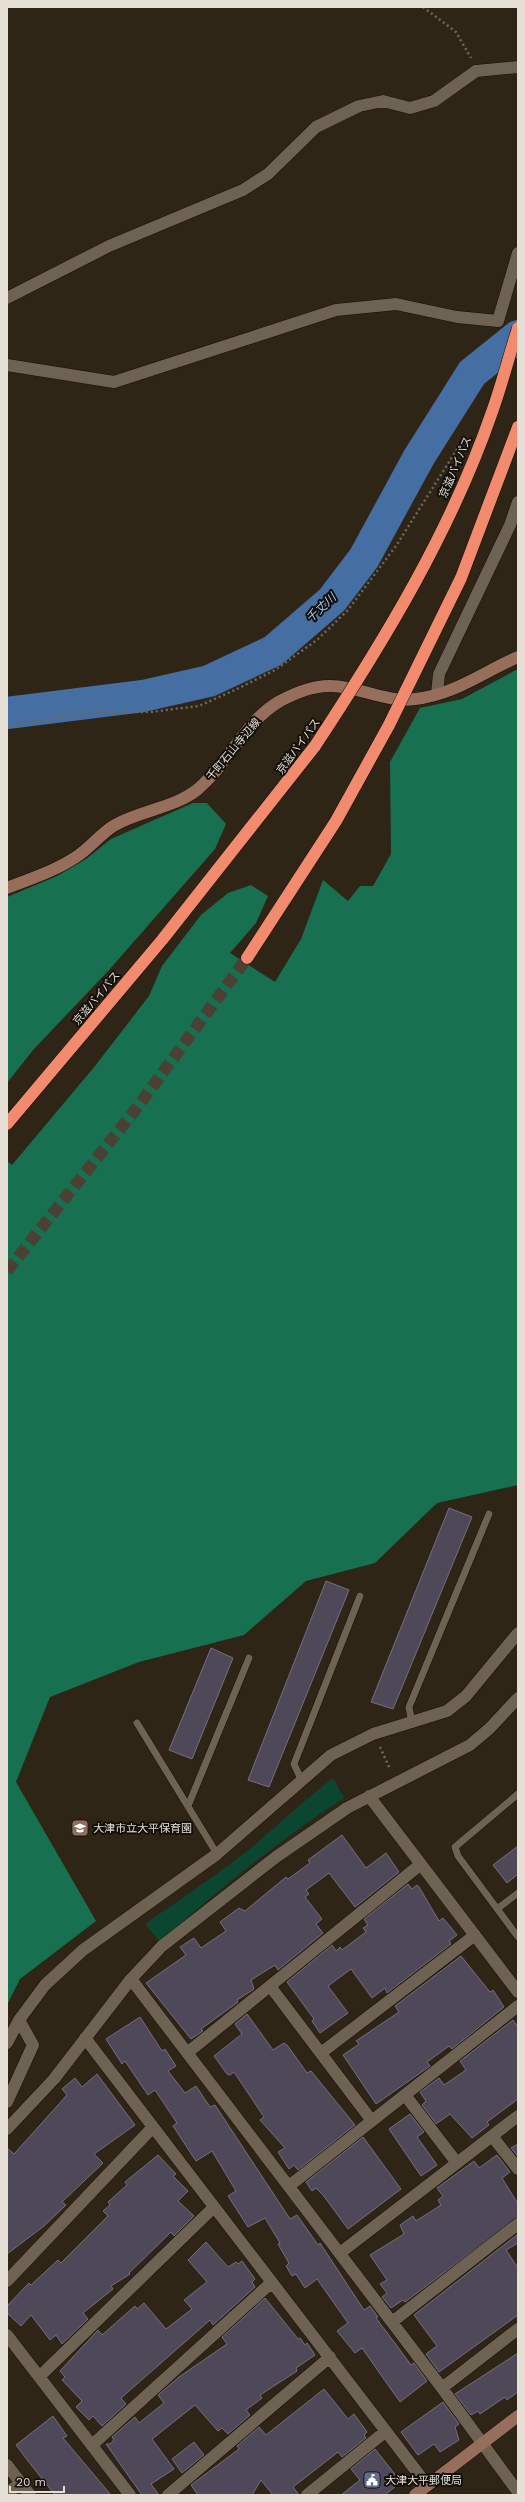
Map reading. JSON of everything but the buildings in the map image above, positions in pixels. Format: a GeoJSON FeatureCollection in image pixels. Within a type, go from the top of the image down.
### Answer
{"type":"FeatureCollection","features":[{"type":"Feature","properties":{"kind":"highway","name":"京滋バイパス"},"geometry":{"type":"LineString","coordinates":[[7,1124],[162,940],[315,746],[368,666],[438,540],[492,413],[518,328]]}},
{"type":"Feature","properties":{"kind":"highway"},"geometry":{"type":"LineString","coordinates":[[247,958],[336,821],[389,725],[461,578],[518,427]]}},
{"type":"Feature","properties":{"kind":"main road","name":"千町石山寺辺線"},"geometry":{"type":"LineString","coordinates":[[7,888],[76,858],[114,825],[193,793],[209,780],[258,718],[280,702],[307,690],[332,686],[383,697],[414,700],[463,686],[499,665],[518,657]]}},
{"type":"Feature","properties":{"kind":"main road"},"geometry":{"type":"LineString","coordinates":[[415,2495],[518,2416]]}},
{"type":"Feature","properties":{"kind":"street"},"geometry":{"type":"LineString","coordinates":[[7,298],[109,246],[243,190],[268,174],[316,127],[359,106],[383,101],[410,108],[434,101],[476,71],[508,70],[518,67]]}},
{"type":"Feature","properties":{"kind":"street"},"geometry":{"type":"LineString","coordinates":[[7,365],[114,382],[336,310],[396,304],[457,317],[498,321],[515,277],[518,253]]}},
{"type":"Feature","properties":{"kind":"street"},"geometry":{"type":"LineString","coordinates":[[437,694],[439,674],[510,525],[518,502]]}},
{"type":"Feature","properties":{"kind":"street"},"geometry":{"type":"LineString","coordinates":[[7,2043],[19,2020],[45,1985],[83,1950],[217,1854],[301,1779],[331,1755],[374,1734],[447,1711],[466,1696],[518,1633]]}},
{"type":"Feature","properties":{"kind":"street"},"geometry":{"type":"LineString","coordinates":[[7,2129],[54,2079],[131,1979],[162,1946],[276,1856],[315,1829],[369,1796],[470,1745],[490,1728],[518,1698]]}},
{"type":"Feature","properties":{"kind":"street"},"geometry":{"type":"LineString","coordinates":[[369,1796],[518,1992]]}},
{"type":"Feature","properties":{"kind":"street"},"geometry":{"type":"LineString","coordinates":[[187,2053],[421,1864]]}},
{"type":"Feature","properties":{"kind":"street"},"geometry":{"type":"LineString","coordinates":[[321,2053],[475,1936]]}},
{"type":"Feature","properties":{"kind":"street"},"geometry":{"type":"LineString","coordinates":[[131,1979],[442,2388],[481,2444],[518,2492]]}},
{"type":"Feature","properties":{"kind":"street"},"geometry":{"type":"LineString","coordinates":[[270,1986],[372,2121]]}},
{"type":"Feature","properties":{"kind":"street"},"geometry":{"type":"LineString","coordinates":[[289,2186],[518,2006]]}},
{"type":"Feature","properties":{"kind":"street"},"geometry":{"type":"LineString","coordinates":[[7,2102],[33,2045],[19,2020]]}},
{"type":"Feature","properties":{"kind":"street"},"geometry":{"type":"LineString","coordinates":[[85,2038],[427,2486]]}},
{"type":"Feature","properties":{"kind":"street"},"geometry":{"type":"LineString","coordinates":[[405,2095],[457,2163]]}},
{"type":"Feature","properties":{"kind":"street"},"geometry":{"type":"LineString","coordinates":[[340,2253],[518,2116]]}},
{"type":"Feature","properties":{"kind":"street"},"geometry":{"type":"LineString","coordinates":[[7,2281],[153,2127]]}},
{"type":"Feature","properties":{"kind":"street"},"geometry":{"type":"LineString","coordinates":[[492,2136],[518,2169]]}},
{"type":"Feature","properties":{"kind":"street"},"geometry":{"type":"LineString","coordinates":[[39,2378],[214,2207]]}},
{"type":"Feature","properties":{"kind":"street"},"geometry":{"type":"LineString","coordinates":[[392,2322],[518,2224]]}},
{"type":"Feature","properties":{"kind":"street"},"geometry":{"type":"LineString","coordinates":[[92,2445],[272,2282]]}},
{"type":"Feature","properties":{"kind":"street"},"geometry":{"type":"LineString","coordinates":[[442,2388],[518,2329]]}},
{"type":"Feature","properties":{"kind":"street"},"geometry":{"type":"LineString","coordinates":[[7,2335],[130,2495]]}},
{"type":"Feature","properties":{"kind":"street"},"geometry":{"type":"LineString","coordinates":[[168,2495],[330,2357]]}},
{"type":"Feature","properties":{"kind":"street"},"geometry":{"type":"LineString","coordinates":[[307,2495],[386,2431]]}},
{"type":"Feature","properties":{"kind":"street"},"geometry":{"type":"LineString","coordinates":[[7,2465],[30,2495]]}},
{"type":"Feature","properties":{"kind":"street"},"geometry":{"type":"LineString","coordinates":[[7,2493],[21,2482]]}},
{"type":"Feature","properties":{"kind":"lane"},"geometry":{"type":"LineString","coordinates":[[412,1723],[409,1707],[489,1514]]}},
{"type":"Feature","properties":{"kind":"lane"},"geometry":{"type":"LineString","coordinates":[[301,1779],[294,1764],[360,1596]]}},
{"type":"Feature","properties":{"kind":"lane"},"geometry":{"type":"LineString","coordinates":[[188,1806],[249,1658]]}},
{"type":"Feature","properties":{"kind":"lane"},"geometry":{"type":"LineString","coordinates":[[137,1723],[217,1854]]}},
{"type":"Feature","properties":{"kind":"lane"},"geometry":{"type":"LineString","coordinates":[[518,1794],[455,1847],[458,1856],[518,1937]]}},
{"type":"Feature","properties":{"kind":"lane"},"geometry":{"type":"LineString","coordinates":[[497,1909],[518,1893]]}},
{"type":"Feature","properties":{"kind":"path"},"geometry":{"type":"LineString","coordinates":[[422,7],[456,32],[468,49],[476,71]]}},
{"type":"Feature","properties":{"kind":"path"},"geometry":{"type":"LineString","coordinates":[[7,726],[96,712],[150,712],[198,706],[237,690],[274,670],[317,640],[348,610],[396,546],[467,433]]}},
{"type":"Feature","properties":{"kind":"path"},"geometry":{"type":"LineString","coordinates":[[374,1734],[396,1782]]}},
{"type":"Feature","properties":{"kind":"green space"},"geometry":{"type":"Polygon","coordinates":[[[518,669],[518,1485],[437,1503],[375,1563],[306,1581],[244,1635],[139,1662],[50,1697],[16,1782],[96,1921],[20,1979],[7,2005],[7,1161],[12,1165],[95,1066],[149,996],[162,966],[201,915],[228,893],[251,885],[268,896],[256,923],[230,953],[275,982],[301,939],[323,880],[348,901],[360,886],[373,886],[391,854],[390,762],[420,708],[462,699],[518,669]]]}},
{"type":"Feature","properties":{"kind":"green space"},"geometry":{"type":"Polygon","coordinates":[[[193,803],[207,803],[226,824],[215,849],[109,970],[33,1050],[7,1083],[7,897],[57,876],[86,859],[111,839],[193,803]]]}},
{"type":"Feature","properties":{"kind":"green space"},"geometry":{"type":"Polygon","coordinates":[[[333,1778],[344,1798],[249,1866],[160,1942],[145,1924],[247,1851],[333,1778]]]}},
{"type":"Feature","properties":{"kind":"waterway","name":"千丈川"},"geometry":{"type":"LineString","coordinates":[[7,713],[143,696],[209,681],[273,651],[332,600],[364,558],[419,457],[472,373],[518,336]]}},
{"type":"Feature","properties":{"kind":"tunnel"},"geometry":{"type":"LineString","coordinates":[[7,1271],[136,1109],[247,958]]}},
{"type":"Feature","properties":{"kind":"place","name":"大津市立大平保育園"},"geometry":{"type":"Point","coordinates":[80,1828]}},
{"type":"Feature","properties":{"kind":"place","name":"大津大平郵便局"},"geometry":{"type":"Point","coordinates":[372,2480]}}]}
